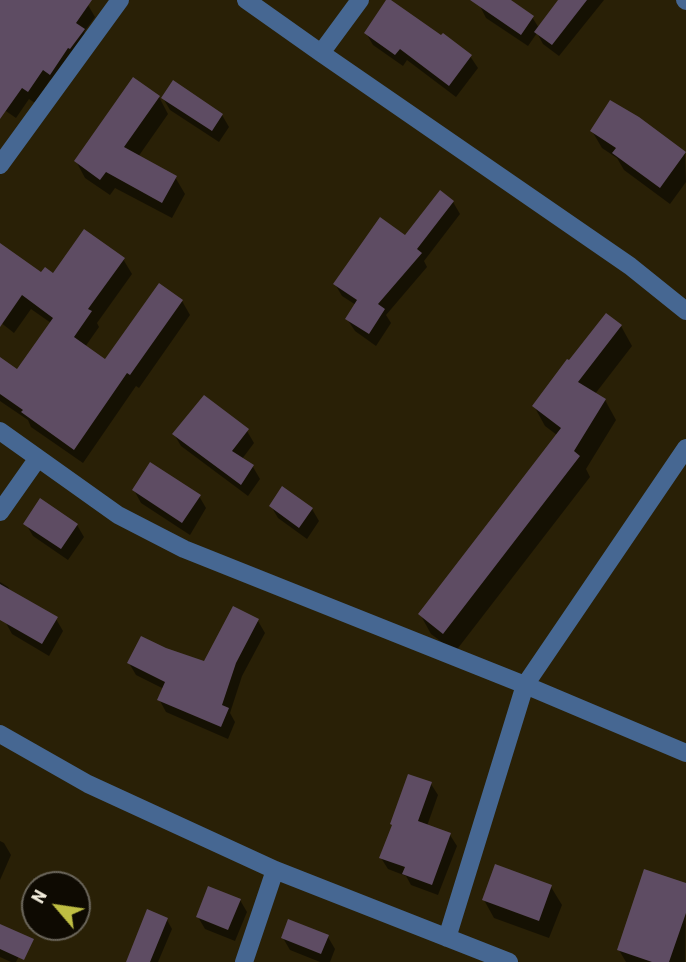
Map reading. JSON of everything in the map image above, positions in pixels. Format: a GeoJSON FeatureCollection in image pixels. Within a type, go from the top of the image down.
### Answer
{"type":"FeatureCollection","features":[{"type":"Feature","properties":{"kind":"street"},"geometry":{"type":"LineString","coordinates":[[0,165],[120,0]]}},
{"type":"Feature","properties":{"kind":"street"},"geometry":{"type":"LineString","coordinates":[[246,0],[684,305]]}},
{"type":"Feature","properties":{"kind":"street"},"geometry":{"type":"LineString","coordinates":[[321,53],[360,0]]}},
{"type":"Feature","properties":{"kind":"street"},"geometry":{"type":"LineString","coordinates":[[0,431],[118,514],[184,549],[686,752]]}},
{"type":"Feature","properties":{"kind":"street"},"geometry":{"type":"LineString","coordinates":[[447,937],[525,685],[686,448]]}},
{"type":"Feature","properties":{"kind":"street"},"geometry":{"type":"LineString","coordinates":[[0,512],[38,457]]}},
{"type":"Feature","properties":{"kind":"street"},"geometry":{"type":"LineString","coordinates":[[0,734],[88,784],[275,870],[509,962]]}},
{"type":"Feature","properties":{"kind":"street"},"geometry":{"type":"LineString","coordinates":[[244,962],[275,870]]}},
{"type":"Feature","properties":{"kind":"building"},"geometry":{"type":"Polygon","coordinates":[[[0,0],[92,0],[76,23],[85,29],[50,75],[43,70],[28,92],[22,88],[0,119],[0,0]]]}},
{"type":"Feature","properties":{"kind":"building"},"geometry":{"type":"Polygon","coordinates":[[[386,0],[391,0],[441,35],[443,33],[472,55],[449,86],[400,49],[395,55],[364,33],[386,0]]]}},
{"type":"Feature","properties":{"kind":"building"},"geometry":{"type":"Polygon","coordinates":[[[470,0],[511,0],[534,16],[521,35],[470,0]]]}},
{"type":"Feature","properties":{"kind":"building"},"geometry":{"type":"Polygon","coordinates":[[[558,0],[587,0],[552,45],[534,32],[558,0]]]}},
{"type":"Feature","properties":{"kind":"building"},"geometry":{"type":"Polygon","coordinates":[[[133,77],[160,96],[124,147],[177,176],[162,203],[106,172],[100,180],[74,161],[133,77]]]}},
{"type":"Feature","properties":{"kind":"building"},"geometry":{"type":"Polygon","coordinates":[[[173,80],[223,114],[212,131],[161,98],[173,80]]]}},
{"type":"Feature","properties":{"kind":"building"},"geometry":{"type":"Polygon","coordinates":[[[610,100],[639,117],[686,152],[660,188],[612,153],[616,148],[590,131],[610,100]]]}},
{"type":"Feature","properties":{"kind":"building"},"geometry":{"type":"Polygon","coordinates":[[[440,190],[454,201],[417,249],[422,253],[378,304],[385,309],[369,334],[345,319],[357,300],[333,284],[380,217],[405,235],[440,190]]]}},
{"type":"Feature","properties":{"kind":"building"},"geometry":{"type":"Polygon","coordinates":[[[84,229],[125,258],[88,309],[92,311],[74,337],[105,359],[159,283],[183,300],[130,375],[127,373],[74,450],[0,394],[0,357],[17,369],[53,318],[22,295],[0,327],[0,243],[41,272],[45,267],[53,273],[84,229]]]}},
{"type":"Feature","properties":{"kind":"building"},"geometry":{"type":"Polygon","coordinates":[[[606,313],[622,325],[578,382],[606,399],[574,451],[580,456],[443,634],[418,614],[561,428],[532,406],[606,313]]]}},
{"type":"Feature","properties":{"kind":"building"},"geometry":{"type":"Polygon","coordinates":[[[204,395],[249,429],[232,451],[254,465],[241,485],[172,434],[204,395]]]}},
{"type":"Feature","properties":{"kind":"building"},"geometry":{"type":"Polygon","coordinates":[[[150,462],[201,495],[182,523],[132,490],[150,462]]]}},
{"type":"Feature","properties":{"kind":"building"},"geometry":{"type":"Polygon","coordinates":[[[282,486],[313,508],[299,528],[269,506],[282,486]]]}},
{"type":"Feature","properties":{"kind":"building"},"geometry":{"type":"Polygon","coordinates":[[[40,498],[78,524],[61,549],[23,524],[40,498]]]}},
{"type":"Feature","properties":{"kind":"building"},"geometry":{"type":"Polygon","coordinates":[[[0,584],[58,617],[42,644],[0,620],[0,584]]]}},
{"type":"Feature","properties":{"kind":"building"},"geometry":{"type":"Polygon","coordinates":[[[233,606],[259,619],[236,663],[222,705],[229,708],[221,727],[157,700],[165,682],[127,663],[141,636],[204,661],[233,606]]]}},
{"type":"Feature","properties":{"kind":"building"},"geometry":{"type":"Polygon","coordinates":[[[408,774],[432,782],[418,821],[451,833],[432,885],[402,874],[405,867],[379,858],[408,774]]]}},
{"type":"Feature","properties":{"kind":"building"},"geometry":{"type":"Polygon","coordinates":[[[495,864],[552,885],[539,921],[482,900],[495,864]]]}},
{"type":"Feature","properties":{"kind":"building"},"geometry":{"type":"Polygon","coordinates":[[[644,869],[686,883],[686,913],[669,962],[652,962],[617,950],[644,869]]]}},
{"type":"Feature","properties":{"kind":"building"},"geometry":{"type":"Polygon","coordinates":[[[208,886],[241,899],[228,930],[196,917],[208,886]]]}},
{"type":"Feature","properties":{"kind":"building"},"geometry":{"type":"Polygon","coordinates":[[[147,909],[168,918],[150,962],[126,962],[147,909]]]}},
{"type":"Feature","properties":{"kind":"building"},"geometry":{"type":"Polygon","coordinates":[[[288,919],[329,935],[321,954],[281,938],[288,919]]]}},
{"type":"Feature","properties":{"kind":"building"},"geometry":{"type":"Polygon","coordinates":[[[0,924],[21,933],[21,941],[33,941],[24,960],[0,949],[0,924]]]}}]}
